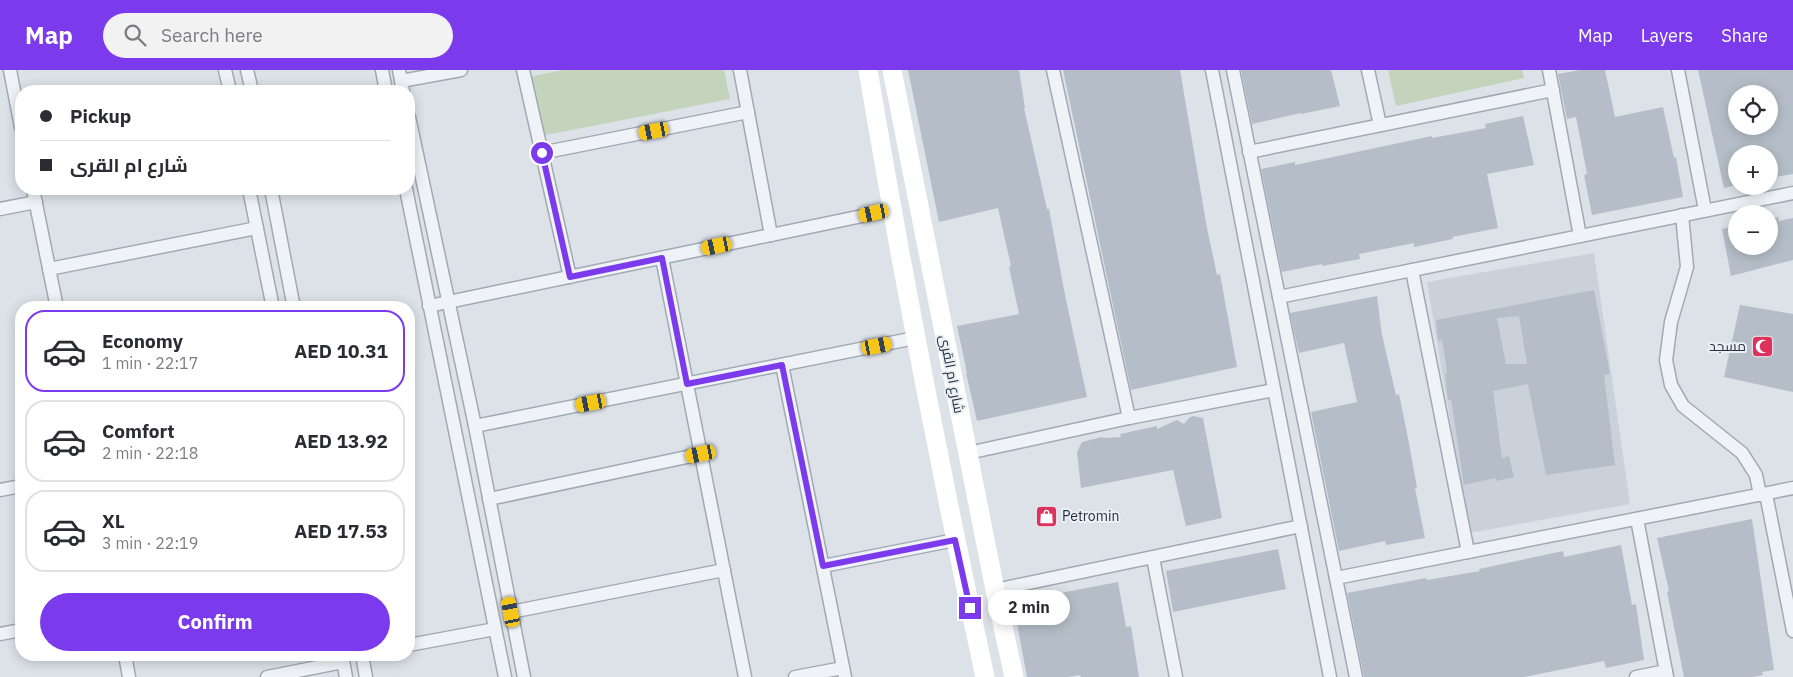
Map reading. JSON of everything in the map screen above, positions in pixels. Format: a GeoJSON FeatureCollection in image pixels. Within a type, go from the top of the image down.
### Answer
{"type":"FeatureCollection","features":[{"type":"Feature","properties":{"kind":"main road","name":"شارع ام القرى"},"geometry":{"type":"LineString","coordinates":[[868,70],[891,210],[915,338],[955,540],[985,677]]}},
{"type":"Feature","properties":{"kind":"main road","name":"شارع ام القرى"},"geometry":{"type":"LineString","coordinates":[[892,70],[1014,677]]}},
{"type":"Feature","properties":{"kind":"street"},"geometry":{"type":"LineString","coordinates":[[10,70],[15,95]]}},
{"type":"Feature","properties":{"kind":"street"},"geometry":{"type":"LineString","coordinates":[[226,70],[229,85]]}},
{"type":"Feature","properties":{"kind":"street"},"geometry":{"type":"LineString","coordinates":[[248,70],[251,85]]}},
{"type":"Feature","properties":{"kind":"street"},"geometry":{"type":"LineString","coordinates":[[382,70],[385,85]]}},
{"type":"Feature","properties":{"kind":"street"},"geometry":{"type":"LineString","coordinates":[[401,81],[461,70]]}},
{"type":"Feature","properties":{"kind":"street"},"geometry":{"type":"LineString","coordinates":[[523,70],[570,277]]}},
{"type":"Feature","properties":{"kind":"street"},"geometry":{"type":"LineString","coordinates":[[740,70],[771,235]]}},
{"type":"Feature","properties":{"kind":"street"},"geometry":{"type":"LineString","coordinates":[[1053,70],[1129,418]]}},
{"type":"Feature","properties":{"kind":"street"},"geometry":{"type":"LineString","coordinates":[[1212,70],[1330,677]]}},
{"type":"Feature","properties":{"kind":"street"},"geometry":{"type":"LineString","coordinates":[[1233,70],[1356,677]]}},
{"type":"Feature","properties":{"kind":"street"},"geometry":{"type":"LineString","coordinates":[[1368,70],[1380,125]]}},
{"type":"Feature","properties":{"kind":"street"},"geometry":{"type":"LineString","coordinates":[[1549,70],[1580,236]]}},
{"type":"Feature","properties":{"kind":"street"},"geometry":{"type":"LineString","coordinates":[[1678,70],[1705,210]]}},
{"type":"Feature","properties":{"kind":"street"},"geometry":{"type":"LineString","coordinates":[[1250,152],[1553,90]]}},
{"type":"Feature","properties":{"kind":"street"},"geometry":{"type":"LineString","coordinates":[[542,153],[748,112]]}},
{"type":"Feature","properties":{"kind":"street"},"geometry":{"type":"LineString","coordinates":[[415,146],[475,426],[524,677]]}},
{"type":"Feature","properties":{"kind":"street"},"geometry":{"type":"LineString","coordinates":[[1279,297],[1793,193]]}},
{"type":"Feature","properties":{"kind":"street"},"geometry":{"type":"LineString","coordinates":[[35,195],[56,301]]}},
{"type":"Feature","properties":{"kind":"street"},"geometry":{"type":"LineString","coordinates":[[250,195],[272,301]]}},
{"type":"Feature","properties":{"kind":"street"},"geometry":{"type":"LineString","coordinates":[[272,195],[293,301]]}},
{"type":"Feature","properties":{"kind":"street"},"geometry":{"type":"LineString","coordinates":[[407,195],[505,677]]}},
{"type":"Feature","properties":{"kind":"street"},"geometry":{"type":"LineString","coordinates":[[0,209],[36,202]]}},
{"type":"Feature","properties":{"kind":"street"},"geometry":{"type":"LineString","coordinates":[[430,306],[891,210]]}},
{"type":"Feature","properties":{"kind":"street"},"geometry":{"type":"LineString","coordinates":[[1682,215],[1687,266],[1671,322],[1666,360],[1671,385],[1683,406],[1742,453],[1756,475],[1763,494],[1793,631]]}},
{"type":"Feature","properties":{"kind":"street"},"geometry":{"type":"LineString","coordinates":[[49,269],[257,228]]}},
{"type":"Feature","properties":{"kind":"street"},"geometry":{"type":"LineString","coordinates":[[662,258],[746,677]]}},
{"type":"Feature","properties":{"kind":"street"},"geometry":{"type":"LineString","coordinates":[[1412,270],[1468,552]]}},
{"type":"Feature","properties":{"kind":"street"},"geometry":{"type":"LineString","coordinates":[[475,426],[915,338]]}},
{"type":"Feature","properties":{"kind":"street"},"geometry":{"type":"LineString","coordinates":[[782,365],[844,672],[795,677]]}},
{"type":"Feature","properties":{"kind":"street"},"geometry":{"type":"LineString","coordinates":[[968,453],[1129,418],[1274,390]]}},
{"type":"Feature","properties":{"kind":"street"},"geometry":{"type":"LineString","coordinates":[[489,499],[701,454]]}},
{"type":"Feature","properties":{"kind":"street"},"geometry":{"type":"LineString","coordinates":[[0,490],[15,487]]}},
{"type":"Feature","properties":{"kind":"street"},"geometry":{"type":"LineString","coordinates":[[1336,578],[1793,488]]}},
{"type":"Feature","properties":{"kind":"street"},"geometry":{"type":"LineString","coordinates":[[1636,677],[1666,674],[1637,519]]}},
{"type":"Feature","properties":{"kind":"street"},"geometry":{"type":"LineString","coordinates":[[995,590],[1301,526]]}},
{"type":"Feature","properties":{"kind":"street"},"geometry":{"type":"LineString","coordinates":[[823,566],[955,540]]}},
{"type":"Feature","properties":{"kind":"street"},"geometry":{"type":"LineString","coordinates":[[1153,558],[1176,677]]}},
{"type":"Feature","properties":{"kind":"street"},"geometry":{"type":"LineString","coordinates":[[511,612],[724,570]]}},
{"type":"Feature","properties":{"kind":"street"},"geometry":{"type":"LineString","coordinates":[[415,644],[495,629]]}},
{"type":"Feature","properties":{"kind":"street"},"geometry":{"type":"LineString","coordinates":[[0,634],[15,631]]}},
{"type":"Feature","properties":{"kind":"street"},"geometry":{"type":"LineString","coordinates":[[126,661],[129,677]]}},
{"type":"Feature","properties":{"kind":"street"},"geometry":{"type":"LineString","coordinates":[[267,677],[331,661]]}},
{"type":"Feature","properties":{"kind":"street"},"geometry":{"type":"LineString","coordinates":[[343,661],[346,677]]}},
{"type":"Feature","properties":{"kind":"street"},"geometry":{"type":"LineString","coordinates":[[363,661],[366,677]]}},
{"type":"Feature","properties":{"kind":"shaded area"},"geometry":{"type":"Polygon","coordinates":[[[1594,253],[1630,504],[1469,533],[1427,282],[1594,253]]]}},
{"type":"Feature","properties":{"kind":"green space"},"geometry":{"type":"Polygon","coordinates":[[[563,70],[724,70],[730,99],[541,136],[528,77],[563,70]]]}},
{"type":"Feature","properties":{"kind":"green space"},"geometry":{"type":"Polygon","coordinates":[[[1388,70],[1522,70],[1524,78],[1396,106],[1388,70]]]}},
{"type":"Feature","properties":{"kind":"building"},"geometry":{"type":"Polygon","coordinates":[[[908,70],[1019,70],[1024,108],[1047,209],[1049,209],[1087,397],[977,421],[957,326],[1019,314],[1009,267],[1011,266],[998,208],[939,222],[908,70]]]}},
{"type":"Feature","properties":{"kind":"building"},"geometry":{"type":"Polygon","coordinates":[[[1063,70],[1180,70],[1207,228],[1217,275],[1220,274],[1237,367],[1131,390],[1063,70]]]}},
{"type":"Feature","properties":{"kind":"building"},"geometry":{"type":"Polygon","coordinates":[[[1241,70],[1331,70],[1340,106],[1252,124],[1241,70]]]}},
{"type":"Feature","properties":{"kind":"building"},"geometry":{"type":"Polygon","coordinates":[[[1580,70],[1605,70],[1615,117],[1663,107],[1674,158],[1676,157],[1683,197],[1592,215],[1584,175],[1587,174],[1576,117],[1567,119],[1558,74],[1580,70]]]}},
{"type":"Feature","properties":{"kind":"building"},"geometry":{"type":"Polygon","coordinates":[[[1698,70],[1793,70],[1793,174],[1778,176],[1778,145],[1728,145],[1728,187],[1724,188],[1698,70]]]}},
{"type":"Feature","properties":{"kind":"building"},"geometry":{"type":"Polygon","coordinates":[[[1523,116],[1534,165],[1487,174],[1498,228],[1414,247],[1414,243],[1359,254],[1360,259],[1282,272],[1261,169],[1295,162],[1295,165],[1432,136],[1432,138],[1486,128],[1485,124],[1523,116]]]}},
{"type":"Feature","properties":{"kind":"building"},"geometry":{"type":"Polygon","coordinates":[[[1778,217],[1779,221],[1793,218],[1793,260],[1731,276],[1722,229],[1728,228],[1728,255],[1778,255],[1778,217]]]}},
{"type":"Feature","properties":{"kind":"building"},"geometry":{"type":"Polygon","coordinates":[[[1594,290],[1610,374],[1604,375],[1615,465],[1546,475],[1528,384],[1493,391],[1502,458],[1509,456],[1514,477],[1497,481],[1495,478],[1464,485],[1451,399],[1448,400],[1445,374],[1447,374],[1446,363],[1442,340],[1438,341],[1436,320],[1594,290]],[[1519,316],[1497,318],[1506,364],[1527,364],[1519,316]]]}},
{"type":"Feature","properties":{"kind":"building"},"geometry":{"type":"Polygon","coordinates":[[[1377,296],[1382,335],[1396,395],[1399,394],[1408,438],[1425,538],[1386,545],[1385,541],[1339,551],[1311,412],[1357,402],[1344,343],[1299,353],[1290,313],[1377,296]]]}},
{"type":"Feature","properties":{"kind":"building","name":"مسجد"},"geometry":{"type":"Polygon","coordinates":[[[1740,305],[1793,314],[1793,392],[1724,377],[1740,305]]]}},
{"type":"Feature","properties":{"kind":"building"},"geometry":{"type":"Polygon","coordinates":[[[1193,416],[1203,418],[1222,518],[1186,526],[1173,470],[1081,488],[1077,452],[1082,442],[1102,437],[1121,437],[1120,434],[1157,426],[1157,429],[1177,420],[1184,424],[1193,416]]]}},
{"type":"Feature","properties":{"kind":"building"},"geometry":{"type":"Polygon","coordinates":[[[1752,519],[1774,670],[1762,672],[1763,675],[1753,677],[1684,677],[1667,592],[1669,591],[1657,538],[1752,519]]]}},
{"type":"Feature","properties":{"kind":"building"},"geometry":{"type":"Polygon","coordinates":[[[1621,545],[1632,605],[1636,604],[1644,660],[1606,668],[1604,661],[1524,677],[1364,677],[1347,593],[1426,578],[1427,580],[1480,571],[1479,569],[1563,551],[1564,557],[1621,545]]]}},
{"type":"Feature","properties":{"kind":"building"},"geometry":{"type":"Polygon","coordinates":[[[1278,549],[1286,589],[1173,612],[1166,571],[1278,549]]]}},
{"type":"Feature","properties":{"kind":"building"},"geometry":{"type":"Polygon","coordinates":[[[1118,582],[1126,627],[1131,626],[1139,677],[1081,677],[1080,675],[1068,677],[1027,677],[1013,602],[1118,582]]]}},
{"type":"Feature","properties":{"kind":"place","name":"مسجد"},"geometry":{"type":"Point","coordinates":[1762,346]}},
{"type":"Feature","properties":{"kind":"place","name":"Petromin"},"geometry":{"type":"Point","coordinates":[1046,516]}},
{"type":"Feature","properties":{"kind":"route"},"geometry":{"type":"LineString","coordinates":[[542,153],[570,277],[662,258],[687,384],[782,365],[823,566],[955,540],[970,608]]}}]}
